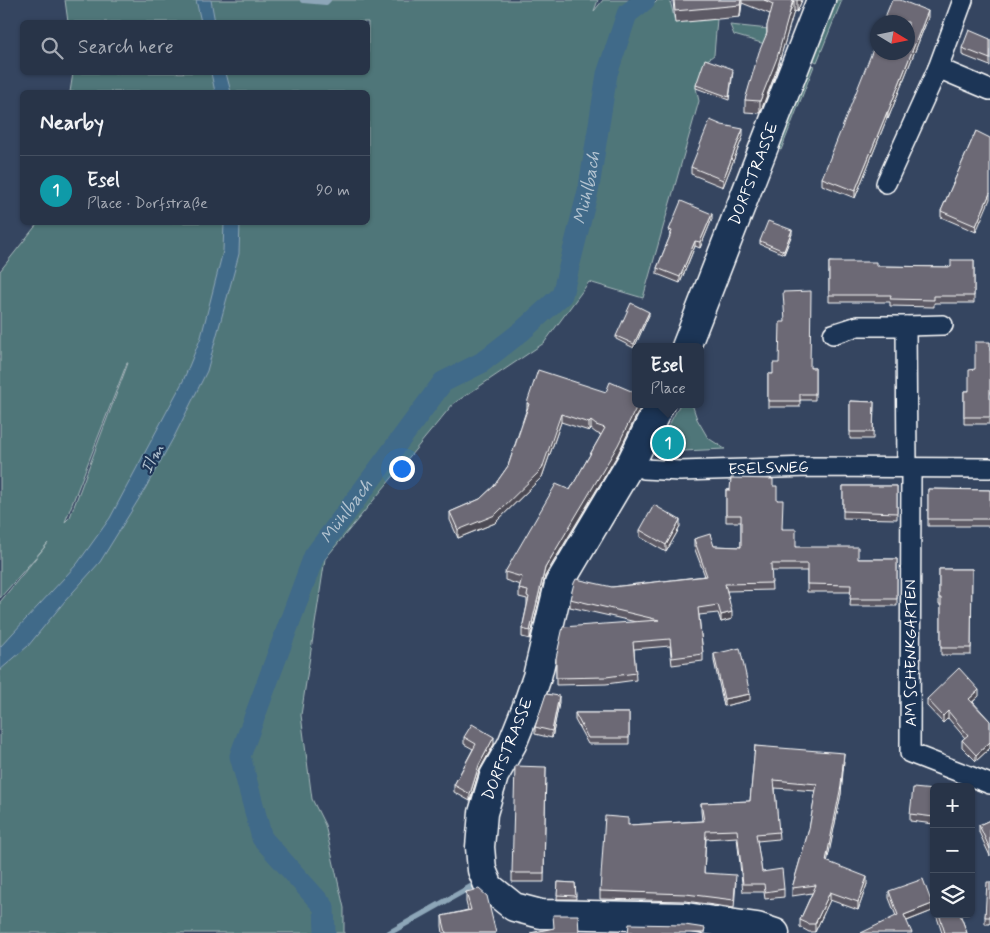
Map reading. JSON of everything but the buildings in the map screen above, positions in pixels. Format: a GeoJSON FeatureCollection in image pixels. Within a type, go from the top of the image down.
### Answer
{"type":"FeatureCollection","features":[{"type":"Feature","properties":{"kind":"street","name":"DORFSTRASSE"},"geometry":{"type":"LineString","coordinates":[[688,343],[821,0]]}},
{"type":"Feature","properties":{"kind":"street"},"geometry":{"type":"LineString","coordinates":[[886,183],[938,68],[963,0]]}},
{"type":"Feature","properties":{"kind":"street"},"geometry":{"type":"LineString","coordinates":[[938,68],[990,90]]}},
{"type":"Feature","properties":{"kind":"street"},"geometry":{"type":"LineString","coordinates":[[833,334],[858,326],[943,325]]}},
{"type":"Feature","properties":{"kind":"street"},"geometry":{"type":"LineString","coordinates":[[906,326],[909,468]]}},
{"type":"Feature","properties":{"kind":"street","name":"DORFSTRASSE"},"geometry":{"type":"LineString","coordinates":[[658,408],[632,461],[558,584],[537,677],[512,744],[494,776],[483,813],[480,847],[482,870],[489,887],[514,907],[541,914],[686,917],[757,926],[775,933]]}},
{"type":"Feature","properties":{"kind":"street","name":"ESELSWEG"},"geometry":{"type":"LineString","coordinates":[[632,461],[644,469],[680,471],[809,467],[990,468]]}},
{"type":"Feature","properties":{"kind":"street","name":"AM SCHENKGARTEN"},"geometry":{"type":"LineString","coordinates":[[909,468],[910,753],[990,784]]}},
{"type":"Feature","properties":{"kind":"green space"},"geometry":{"type":"Polygon","coordinates":[[[65,0],[598,0],[594,11],[603,0],[651,0],[654,4],[658,0],[670,0],[675,22],[717,19],[714,55],[705,62],[696,88],[699,101],[643,298],[589,282],[544,343],[453,404],[325,559],[301,715],[312,799],[325,825],[344,908],[344,933],[0,933],[0,602],[48,543],[0,598],[0,271],[36,225],[370,225],[370,90],[70,90],[73,75],[370,75],[370,20],[68,20],[65,0]],[[127,363],[65,522],[70,517],[128,363],[127,363]]]}},
{"type":"Feature","properties":{"kind":"green space"},"geometry":{"type":"Polygon","coordinates":[[[832,0],[842,0],[817,62],[809,58],[832,0]]]}},
{"type":"Feature","properties":{"kind":"green space"},"geometry":{"type":"Polygon","coordinates":[[[730,25],[769,29],[765,44],[734,35],[730,25]]]}},
{"type":"Feature","properties":{"kind":"green space"},"geometry":{"type":"Polygon","coordinates":[[[806,63],[814,66],[781,150],[773,147],[806,63]]]}},
{"type":"Feature","properties":{"kind":"green space"},"geometry":{"type":"Polygon","coordinates":[[[678,408],[693,408],[697,419],[708,438],[725,449],[663,452],[660,448],[661,440],[678,408]]]}},
{"type":"Feature","properties":{"kind":"water"},"geometry":{"type":"Polygon","coordinates":[[[196,0],[211,0],[215,20],[201,20],[196,0]]]}},
{"type":"Feature","properties":{"kind":"water"},"geometry":{"type":"Polygon","coordinates":[[[211,75],[227,75],[230,90],[215,90],[211,75]]]}},
{"type":"Feature","properties":{"kind":"water","name":"Ilm"},"geometry":{"type":"Polygon","coordinates":[[[224,225],[240,225],[239,254],[207,371],[175,435],[145,489],[100,562],[28,646],[0,670],[0,647],[77,564],[110,518],[183,381],[201,337],[223,251],[224,225]]]}},
{"type":"Feature","properties":{"kind":"waterway","name":"Mühlbach"},"geometry":{"type":"LineString","coordinates":[[303,0],[326,2],[328,0]]}},
{"type":"Feature","properties":{"kind":"waterway","name":"Mühlbach"},"geometry":{"type":"LineString","coordinates":[[325,933],[324,907],[262,838],[240,756],[314,556],[443,382],[481,363],[522,331],[562,295],[589,187],[607,74],[627,14],[645,0]]}},
{"type":"Feature","properties":{"kind":"waterway"},"geometry":{"type":"LineString","coordinates":[[389,933],[474,885]]}},
{"type":"Feature","properties":{"kind":"place","name":"Esel"},"geometry":{"type":"Point","coordinates":[668,443]}}]}
